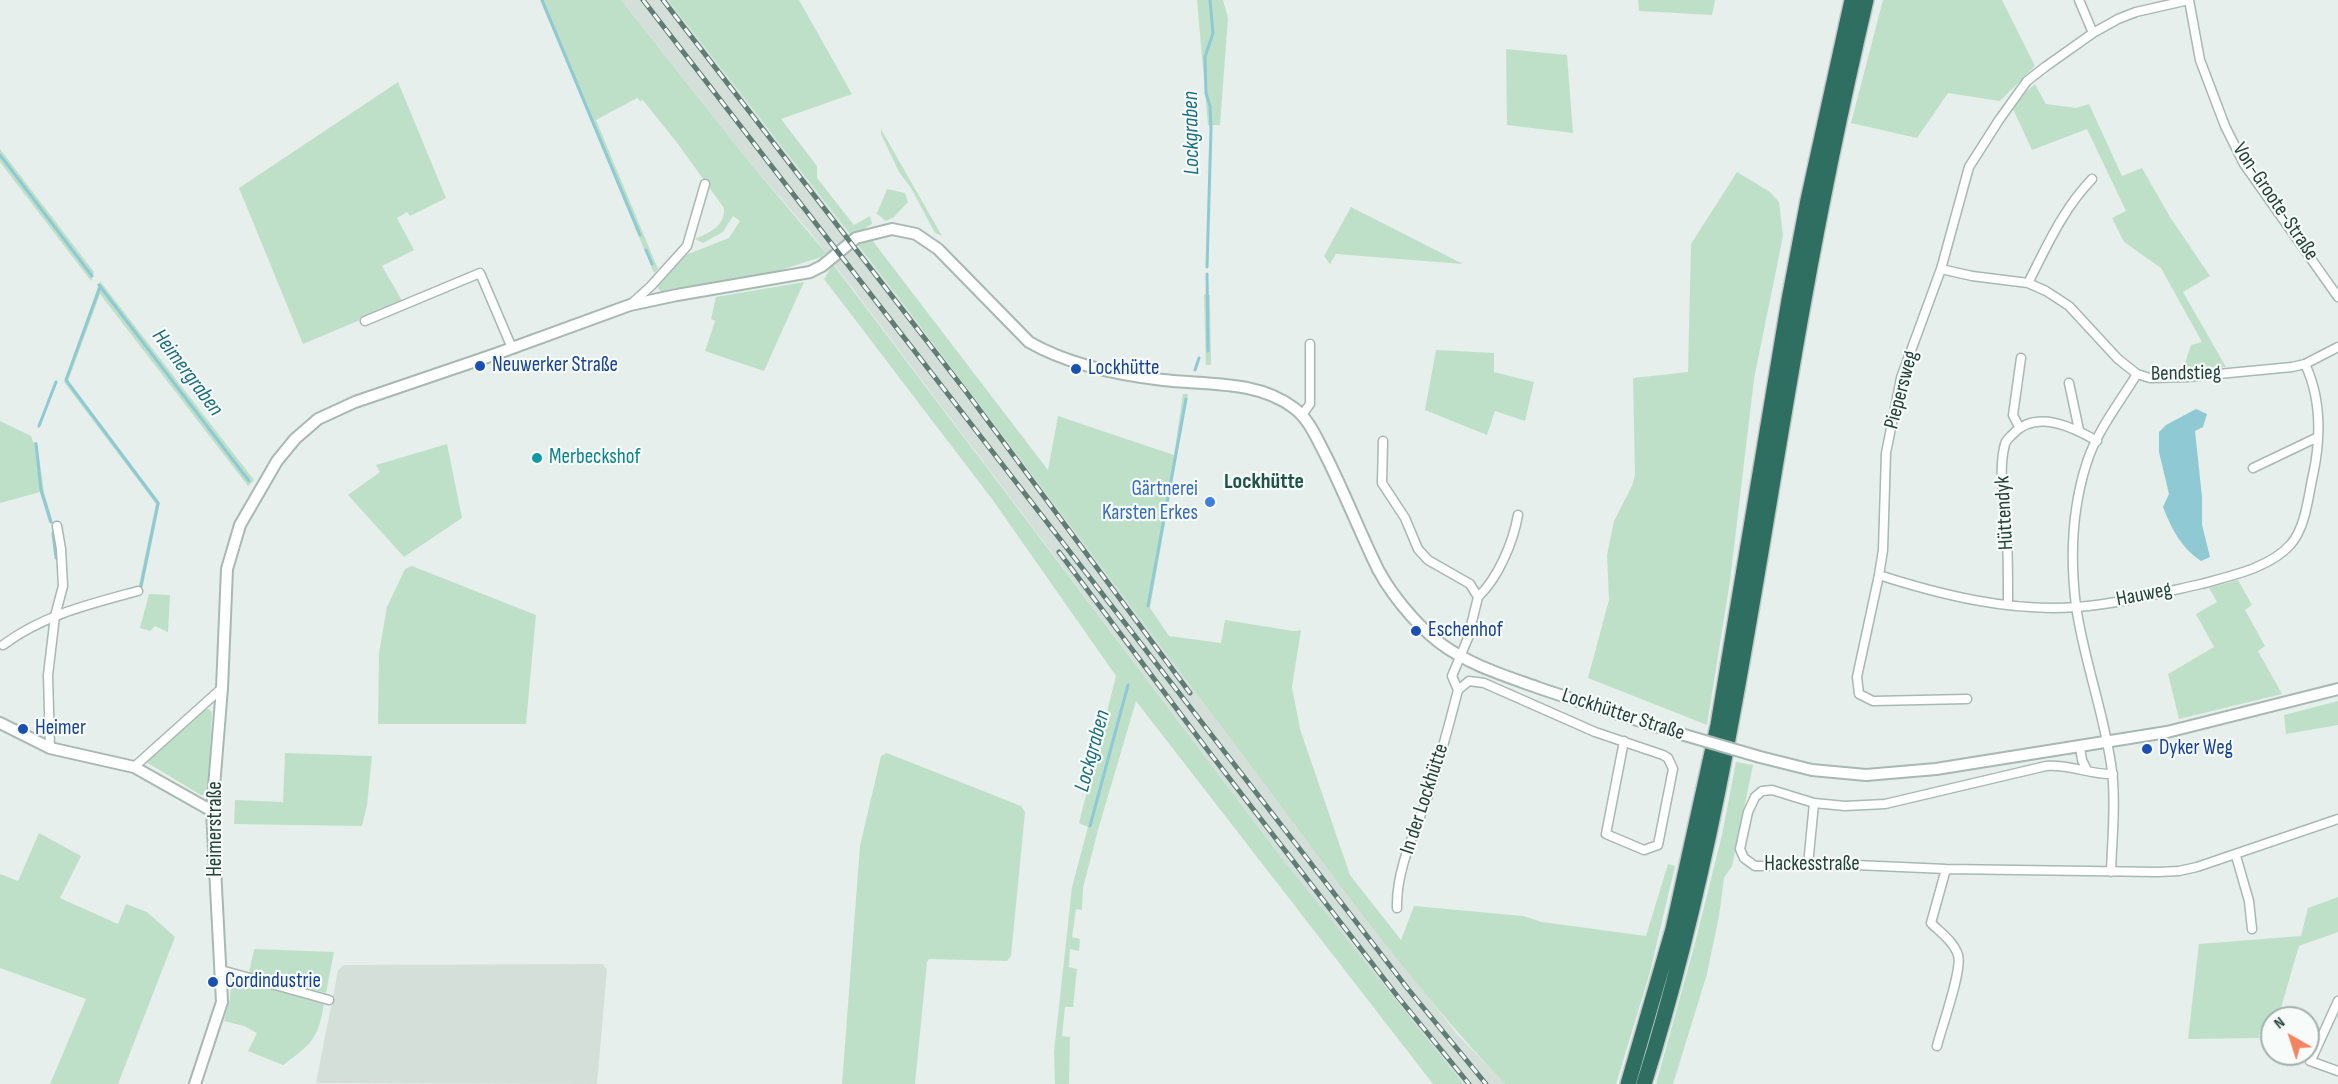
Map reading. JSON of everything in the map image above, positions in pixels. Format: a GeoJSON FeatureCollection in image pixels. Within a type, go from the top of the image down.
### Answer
{"type":"FeatureCollection","features":[{"type":"Feature","properties":{"kind":"highway"},"geometry":{"type":"LineString","coordinates":[[1628,1084],[1672,929],[1710,759],[1790,300],[1811,188],[1852,0]]}},
{"type":"Feature","properties":{"kind":"highway"},"geometry":{"type":"LineString","coordinates":[[1644,1084],[1687,935],[1713,821],[1744,662],[1816,236],[1866,0]]}},
{"type":"Feature","properties":{"kind":"street"},"geometry":{"type":"LineString","coordinates":[[2079,0],[2093,33]]}},
{"type":"Feature","properties":{"kind":"street","name":"Piepersweg"},"geometry":{"type":"LineString","coordinates":[[1967,699],[1873,701],[1859,694],[1857,677],[1883,550],[1888,442],[1901,378],[1941,269],[1968,167],[2027,81],[2045,67],[2093,33],[2136,12],[2189,0]]}},
{"type":"Feature","properties":{"kind":"street","name":"Von-Groote-Straße"},"geometry":{"type":"LineString","coordinates":[[2189,0],[2200,60],[2225,126],[2244,164],[2338,297]]}},
{"type":"Feature","properties":{"kind":"street"},"geometry":{"type":"LineString","coordinates":[[2028,283],[2057,225],[2076,195],[2092,179]]}},
{"type":"Feature","properties":{"kind":"street"},"geometry":{"type":"LineString","coordinates":[[134,767],[222,688],[227,569],[240,525],[262,484],[295,440],[318,419],[355,402],[630,305],[687,246],[705,184]]}},
{"type":"Feature","properties":{"kind":"street","name":"Lockhütter Straße"},"geometry":{"type":"LineString","coordinates":[[630,305],[810,272],[822,266],[856,238],[892,229],[916,234],[938,249],[1029,342],[1039,348],[1078,362],[1126,374],[1159,380],[1257,390],[1277,397],[1302,415],[1345,495],[1382,577],[1422,626],[1440,643],[1461,656],[1510,677],[1681,734],[1812,770],[1866,775],[1936,769],[2080,747],[2167,732],[2338,689]]}},
{"type":"Feature","properties":{"kind":"street","name":"Bendstieg"},"geometry":{"type":"LineString","coordinates":[[1941,269],[1972,276],[2028,283],[2069,306],[2118,359],[2137,374],[2150,378],[2187,377],[2305,364],[2338,347]]}},
{"type":"Feature","properties":{"kind":"street"},"geometry":{"type":"LineString","coordinates":[[365,321],[480,273],[512,348]]}},
{"type":"Feature","properties":{"kind":"street"},"geometry":{"type":"LineString","coordinates":[[1302,415],[1310,404],[1310,344]]}},
{"type":"Feature","properties":{"kind":"street"},"geometry":{"type":"LineString","coordinates":[[2021,358],[2013,415],[2019,427],[2032,422],[2051,422],[2079,430],[2097,441]]}},
{"type":"Feature","properties":{"kind":"street","name":"Hauweg"},"geometry":{"type":"LineString","coordinates":[[1879,575],[1928,591],[2008,605],[2077,607],[2154,595],[2251,569],[2273,558],[2292,544],[2302,524],[2314,470],[2318,437],[2317,398],[2313,381],[2305,364]]}},
{"type":"Feature","properties":{"kind":"street"},"geometry":{"type":"LineString","coordinates":[[2111,872],[2113,774],[2108,742],[2077,607],[2073,559],[2074,527],[2088,460],[2137,374]]}},
{"type":"Feature","properties":{"kind":"street"},"geometry":{"type":"LineString","coordinates":[[2069,383],[2079,430]]}},
{"type":"Feature","properties":{"kind":"street","name":"Hüttendyk"},"geometry":{"type":"LineString","coordinates":[[2008,605],[2007,536],[2002,470],[2005,442],[2019,427]]}},
{"type":"Feature","properties":{"kind":"street"},"geometry":{"type":"LineString","coordinates":[[2253,468],[2318,437]]}},
{"type":"Feature","properties":{"kind":"street"},"geometry":{"type":"LineString","coordinates":[[1383,441],[1382,483],[1405,518],[1418,549],[1428,560],[1470,584],[1478,597],[1487,588],[1497,571],[1516,527],[1518,515]]}},
{"type":"Feature","properties":{"kind":"street"},"geometry":{"type":"LineString","coordinates":[[50,747],[48,675],[55,616],[63,586],[57,526]]}},
{"type":"Feature","properties":{"kind":"street"},"geometry":{"type":"LineString","coordinates":[[3,645],[24,629],[55,616],[138,591]]}},
{"type":"Feature","properties":{"kind":"street","name":"In der Lockhütte"},"geometry":{"type":"LineString","coordinates":[[1397,908],[1402,872],[1411,839],[1429,793],[1458,690],[1452,676],[1468,638],[1478,597]]}},
{"type":"Feature","properties":{"kind":"street"},"geometry":{"type":"LineString","coordinates":[[1458,690],[1469,681],[1484,683],[1585,728],[1624,741],[1663,755],[1668,758],[1673,769],[1658,845],[1644,850],[1606,834],[1624,741]]}},
{"type":"Feature","properties":{"kind":"street","name":"Heimerstraße"},"geometry":{"type":"LineString","coordinates":[[195,1084],[222,1002],[212,811],[222,688]]}},
{"type":"Feature","properties":{"kind":"street"},"geometry":{"type":"LineString","coordinates":[[0,723],[50,747],[134,767],[212,811]]}},
{"type":"Feature","properties":{"kind":"street"},"geometry":{"type":"LineString","coordinates":[[2080,747],[2082,760],[2087,770]]}},
{"type":"Feature","properties":{"kind":"street"},"geometry":{"type":"LineString","coordinates":[[1808,866],[1814,803],[1845,806],[1885,804],[2046,766],[2062,765],[2100,774],[2113,774]]}},
{"type":"Feature","properties":{"kind":"street","name":"Hackesstraße"},"geometry":{"type":"LineString","coordinates":[[1814,803],[1772,790],[1762,791],[1755,797],[1748,812],[1740,849],[1744,858],[1755,866],[1856,865],[1946,869],[2179,871],[2236,856],[2338,819]]}},
{"type":"Feature","properties":{"kind":"street"},"geometry":{"type":"LineString","coordinates":[[2236,856],[2249,901],[2252,928]]}},
{"type":"Feature","properties":{"kind":"street"},"geometry":{"type":"LineString","coordinates":[[1937,1046],[1959,968],[1958,953],[1931,923],[1946,869]]}},
{"type":"Feature","properties":{"kind":"street"},"geometry":{"type":"LineString","coordinates":[[220,970],[329,1000]]}},
{"type":"Feature","properties":{"kind":"street"},"geometry":{"type":"LineString","coordinates":[[2338,1001],[2311,1060],[2338,1071]]}},
{"type":"Feature","properties":{"kind":"shaded area"},"geometry":{"type":"Polygon","coordinates":[[[621,0],[668,0],[1040,482],[1333,874],[1457,1034],[1505,1084],[1463,1084],[1450,1071],[1284,861],[810,232],[750,163],[621,0]]]}},
{"type":"Feature","properties":{"kind":"shaded area"},"geometry":{"type":"Polygon","coordinates":[[[602,964],[607,969],[597,1084],[316,1083],[338,970],[344,965],[602,964]]]}},
{"type":"Feature","properties":{"kind":"green space"},"geometry":{"type":"Polygon","coordinates":[[[540,0],[621,0],[750,163],[826,253],[821,257],[775,272],[662,293],[658,288],[659,281],[683,256],[729,238],[740,221],[733,216],[723,232],[703,243],[695,239],[716,228],[724,214],[724,208],[642,99],[641,102],[637,98],[596,120],[658,269],[654,273],[540,0]]]}},
{"type":"Feature","properties":{"kind":"green space"},"geometry":{"type":"Polygon","coordinates":[[[668,0],[799,0],[852,94],[781,119],[817,166],[817,178],[854,225],[870,216],[872,224],[852,237],[668,0]]]}},
{"type":"Feature","properties":{"kind":"green space"},"geometry":{"type":"Polygon","coordinates":[[[1197,0],[1223,0],[1228,18],[1220,125],[1208,125],[1197,0]]]}},
{"type":"Feature","properties":{"kind":"green space"},"geometry":{"type":"Polygon","coordinates":[[[1638,0],[1715,0],[1712,15],[1639,11],[1638,0]]]}},
{"type":"Feature","properties":{"kind":"green space"},"geometry":{"type":"Polygon","coordinates":[[[1883,0],[2002,0],[2035,66],[2000,101],[1948,93],[1917,138],[1851,123],[1883,0]]]}},
{"type":"Feature","properties":{"kind":"green space"},"geometry":{"type":"Polygon","coordinates":[[[1506,49],[1567,55],[1573,133],[1507,125],[1506,49]]]}},
{"type":"Feature","properties":{"kind":"green space"},"geometry":{"type":"Polygon","coordinates":[[[398,82],[446,198],[410,216],[407,212],[397,218],[414,250],[382,266],[403,302],[303,344],[239,188],[398,82]]]}},
{"type":"Feature","properties":{"kind":"green space"},"geometry":{"type":"Polygon","coordinates":[[[2035,84],[2046,104],[2076,108],[2089,104],[2122,176],[2142,168],[2170,217],[2210,276],[2183,292],[2226,367],[2182,372],[2191,345],[2202,342],[2161,268],[2124,242],[2112,218],[2126,211],[2087,129],[2032,150],[2013,109],[2035,84]]]}},
{"type":"Feature","properties":{"kind":"green space"},"geometry":{"type":"Polygon","coordinates":[[[881,128],[942,236],[935,233],[911,188],[899,172],[881,134],[881,128]]]}},
{"type":"Feature","properties":{"kind":"green space"},"geometry":{"type":"Polygon","coordinates":[[[0,149],[94,272],[91,281],[0,162],[0,149]]]}},
{"type":"Feature","properties":{"kind":"green space"},"geometry":{"type":"Polygon","coordinates":[[[1737,172],[1770,192],[1779,202],[1783,236],[1754,379],[1730,581],[1707,725],[1588,678],[1609,600],[1607,555],[1614,521],[1632,486],[1635,475],[1633,378],[1688,372],[1691,244],[1737,172]]]}},
{"type":"Feature","properties":{"kind":"green space"},"geometry":{"type":"Polygon","coordinates":[[[887,189],[905,193],[908,202],[894,217],[886,221],[876,213],[887,189]]]}},
{"type":"Feature","properties":{"kind":"green space"},"geometry":{"type":"Polygon","coordinates":[[[1351,207],[1463,264],[1336,254],[1330,264],[1324,256],[1351,207]]]}},
{"type":"Feature","properties":{"kind":"green space"},"geometry":{"type":"Polygon","coordinates":[[[872,240],[1048,470],[1058,416],[1174,455],[1183,394],[1188,394],[1150,608],[1169,636],[1221,643],[1225,620],[1293,631],[1301,630],[1292,687],[1300,729],[1350,875],[1401,940],[1414,906],[1523,916],[1542,922],[1646,936],[1668,864],[1675,866],[1650,972],[1616,1084],[1505,1084],[1469,1045],[1368,922],[858,245],[872,240]]]}},
{"type":"Feature","properties":{"kind":"green space"},"geometry":{"type":"Polygon","coordinates":[[[833,264],[1284,861],[1463,1084],[1433,1084],[1136,701],[1083,888],[1082,910],[1076,909],[1072,937],[1080,939],[1079,951],[1070,949],[1069,967],[1077,969],[1073,1007],[1065,1007],[1062,1036],[1070,1037],[1069,1084],[1055,1084],[1054,1052],[1072,887],[1088,827],[1079,823],[1116,676],[992,499],[824,279],[833,264]]]}},
{"type":"Feature","properties":{"kind":"green space"},"geometry":{"type":"Polygon","coordinates":[[[100,281],[254,480],[248,486],[100,294],[68,381],[160,503],[142,590],[138,589],[156,504],[64,382],[100,281]]]}},
{"type":"Feature","properties":{"kind":"green space"},"geometry":{"type":"Polygon","coordinates":[[[804,282],[764,371],[705,351],[715,321],[711,319],[716,297],[804,282]]]}},
{"type":"Feature","properties":{"kind":"green space"},"geometry":{"type":"Polygon","coordinates":[[[1204,294],[1210,295],[1211,365],[1206,365],[1206,371],[1204,294]]]}},
{"type":"Feature","properties":{"kind":"green space"},"geometry":{"type":"Polygon","coordinates":[[[1436,350],[1494,353],[1494,372],[1534,382],[1525,421],[1495,411],[1487,435],[1425,410],[1436,350]]]}},
{"type":"Feature","properties":{"kind":"green space"},"geometry":{"type":"Polygon","coordinates":[[[0,421],[31,436],[33,442],[37,442],[44,492],[53,523],[49,523],[40,492],[0,503],[0,421]]]}},
{"type":"Feature","properties":{"kind":"green space"},"geometry":{"type":"Polygon","coordinates":[[[447,444],[462,518],[404,557],[348,495],[380,472],[376,465],[447,444]]]}},
{"type":"Feature","properties":{"kind":"green space"},"geometry":{"type":"Polygon","coordinates":[[[412,566],[536,615],[526,724],[378,724],[379,653],[387,607],[405,569],[412,566]]]}},
{"type":"Feature","properties":{"kind":"green space"},"geometry":{"type":"Polygon","coordinates":[[[2238,580],[2252,605],[2245,610],[2265,646],[2258,651],[2282,694],[2179,719],[2168,674],[2214,647],[2196,614],[2217,602],[2209,588],[2238,580]]]}},
{"type":"Feature","properties":{"kind":"green space"},"geometry":{"type":"Polygon","coordinates":[[[149,594],[170,595],[168,632],[155,626],[150,631],[140,628],[149,594]]]}},
{"type":"Feature","properties":{"kind":"green space"},"geometry":{"type":"Polygon","coordinates":[[[2338,701],[2338,725],[2286,734],[2284,715],[2338,701]]]}},
{"type":"Feature","properties":{"kind":"green space"},"geometry":{"type":"Polygon","coordinates":[[[202,709],[209,709],[212,712],[208,789],[204,795],[146,762],[202,709]]]}},
{"type":"Feature","properties":{"kind":"green space"},"geometry":{"type":"Polygon","coordinates":[[[285,753],[372,756],[367,805],[362,826],[234,824],[235,800],[283,802],[285,753]]]}},
{"type":"Feature","properties":{"kind":"green space"},"geometry":{"type":"Polygon","coordinates":[[[887,753],[1021,806],[1025,812],[1011,956],[1007,961],[929,959],[915,1084],[842,1084],[860,846],[881,756],[887,753]]]}},
{"type":"Feature","properties":{"kind":"green space"},"geometry":{"type":"Polygon","coordinates":[[[1736,762],[1753,765],[1732,866],[1724,878],[1707,974],[1673,1084],[1656,1084],[1722,835],[1736,762]]]}},
{"type":"Feature","properties":{"kind":"green space"},"geometry":{"type":"Polygon","coordinates":[[[39,833],[81,856],[60,898],[118,924],[126,904],[147,912],[175,937],[118,1084],[50,1084],[86,999],[0,968],[0,874],[18,881],[39,833]]]}},
{"type":"Feature","properties":{"kind":"green space"},"geometry":{"type":"Polygon","coordinates":[[[2338,897],[2338,932],[2299,946],[2282,1006],[2260,1006],[2259,1038],[2188,1039],[2199,944],[2301,936],[2308,908],[2338,897]]]}},
{"type":"Feature","properties":{"kind":"green space"},"geometry":{"type":"Polygon","coordinates":[[[254,949],[334,952],[326,993],[249,973],[254,949]]]}},
{"type":"Feature","properties":{"kind":"green space"},"geometry":{"type":"Polygon","coordinates":[[[231,978],[324,1004],[319,1025],[312,1040],[301,1052],[283,1065],[248,1051],[257,1033],[244,1026],[224,1021],[230,999],[231,978]]]}},
{"type":"Feature","properties":{"kind":"water"},"geometry":{"type":"Polygon","coordinates":[[[2196,409],[2207,414],[2203,427],[2195,431],[2202,497],[2202,525],[2210,557],[2201,561],[2178,537],[2163,507],[2169,494],[2159,452],[2159,432],[2166,425],[2196,409]]]}},
{"type":"Feature","properties":{"kind":"waterway"},"geometry":{"type":"LineString","coordinates":[[542,0],[640,235]]}},
{"type":"Feature","properties":{"kind":"waterway","name":"Lockgraben"},"geometry":{"type":"LineString","coordinates":[[1207,267],[1211,129],[1210,106],[1206,93],[1205,57],[1213,33],[1210,0]]}},
{"type":"Feature","properties":{"kind":"waterway","name":"Heimergraben"},"geometry":{"type":"LineString","coordinates":[[0,155],[92,276]]}},
{"type":"Feature","properties":{"kind":"waterway"},"geometry":{"type":"LineString","coordinates":[[646,250],[652,264]]}},
{"type":"Feature","properties":{"kind":"waterway","name":"Lockgraben"},"geometry":{"type":"LineString","coordinates":[[1207,274],[1208,351]]}},
{"type":"Feature","properties":{"kind":"waterway","name":"Heimergraben"},"geometry":{"type":"LineString","coordinates":[[99,285],[249,481]]}},
{"type":"Feature","properties":{"kind":"waterway"},"geometry":{"type":"LineString","coordinates":[[100,287],[66,380],[158,503],[141,586]]}},
{"type":"Feature","properties":{"kind":"waterway","name":"Lockgraben"},"geometry":{"type":"LineString","coordinates":[[1195,370],[1199,358]]}},
{"type":"Feature","properties":{"kind":"waterway"},"geometry":{"type":"LineString","coordinates":[[39,426],[56,382]]}},
{"type":"Feature","properties":{"kind":"waterway","name":"Lockgraben"},"geometry":{"type":"LineString","coordinates":[[1148,606],[1186,399]]}},
{"type":"Feature","properties":{"kind":"waterway"},"geometry":{"type":"LineString","coordinates":[[36,444],[41,490],[51,522]]}},
{"type":"Feature","properties":{"kind":"waterway"},"geometry":{"type":"LineString","coordinates":[[53,533],[56,558]]}},
{"type":"Feature","properties":{"kind":"waterway","name":"Lockgraben"},"geometry":{"type":"LineString","coordinates":[[1090,826],[1128,685]]}},
{"type":"Feature","properties":{"kind":"railway"},"geometry":{"type":"LineString","coordinates":[[643,0],[1408,989],[1486,1084]]}},
{"type":"Feature","properties":{"kind":"railway"},"geometry":{"type":"LineString","coordinates":[[663,0],[967,393],[1190,693]]}},
{"type":"Feature","properties":{"kind":"railway"},"geometry":{"type":"LineString","coordinates":[[1059,552],[1206,748],[1398,997],[1469,1084]]}},
{"type":"Feature","properties":{"kind":"place","name":"Neuwerker Straße"},"geometry":{"type":"Point","coordinates":[480,366]}},
{"type":"Feature","properties":{"kind":"place","name":"Lockhütte"},"geometry":{"type":"Point","coordinates":[1076,369]}},
{"type":"Feature","properties":{"kind":"place","name":"Merbeckshof"},"geometry":{"type":"Point","coordinates":[537,458]}},
{"type":"Feature","properties":{"kind":"place","name":"Gärtnerei Karsten Erkes"},"geometry":{"type":"Point","coordinates":[1210,502]}},
{"type":"Feature","properties":{"kind":"place","name":"Eschenhof"},"geometry":{"type":"Point","coordinates":[1416,631]}},
{"type":"Feature","properties":{"kind":"place","name":"Heimer"},"geometry":{"type":"Point","coordinates":[23,729]}},
{"type":"Feature","properties":{"kind":"place","name":"Dyker Weg"},"geometry":{"type":"Point","coordinates":[2147,749]}},
{"type":"Feature","properties":{"kind":"place","name":"Cordindustrie"},"geometry":{"type":"Point","coordinates":[213,982]}},
{"type":"Feature","properties":{"kind":"district","name":"Lockhütte"},"geometry":{"type":"Point","coordinates":[1264,482]}}]}
